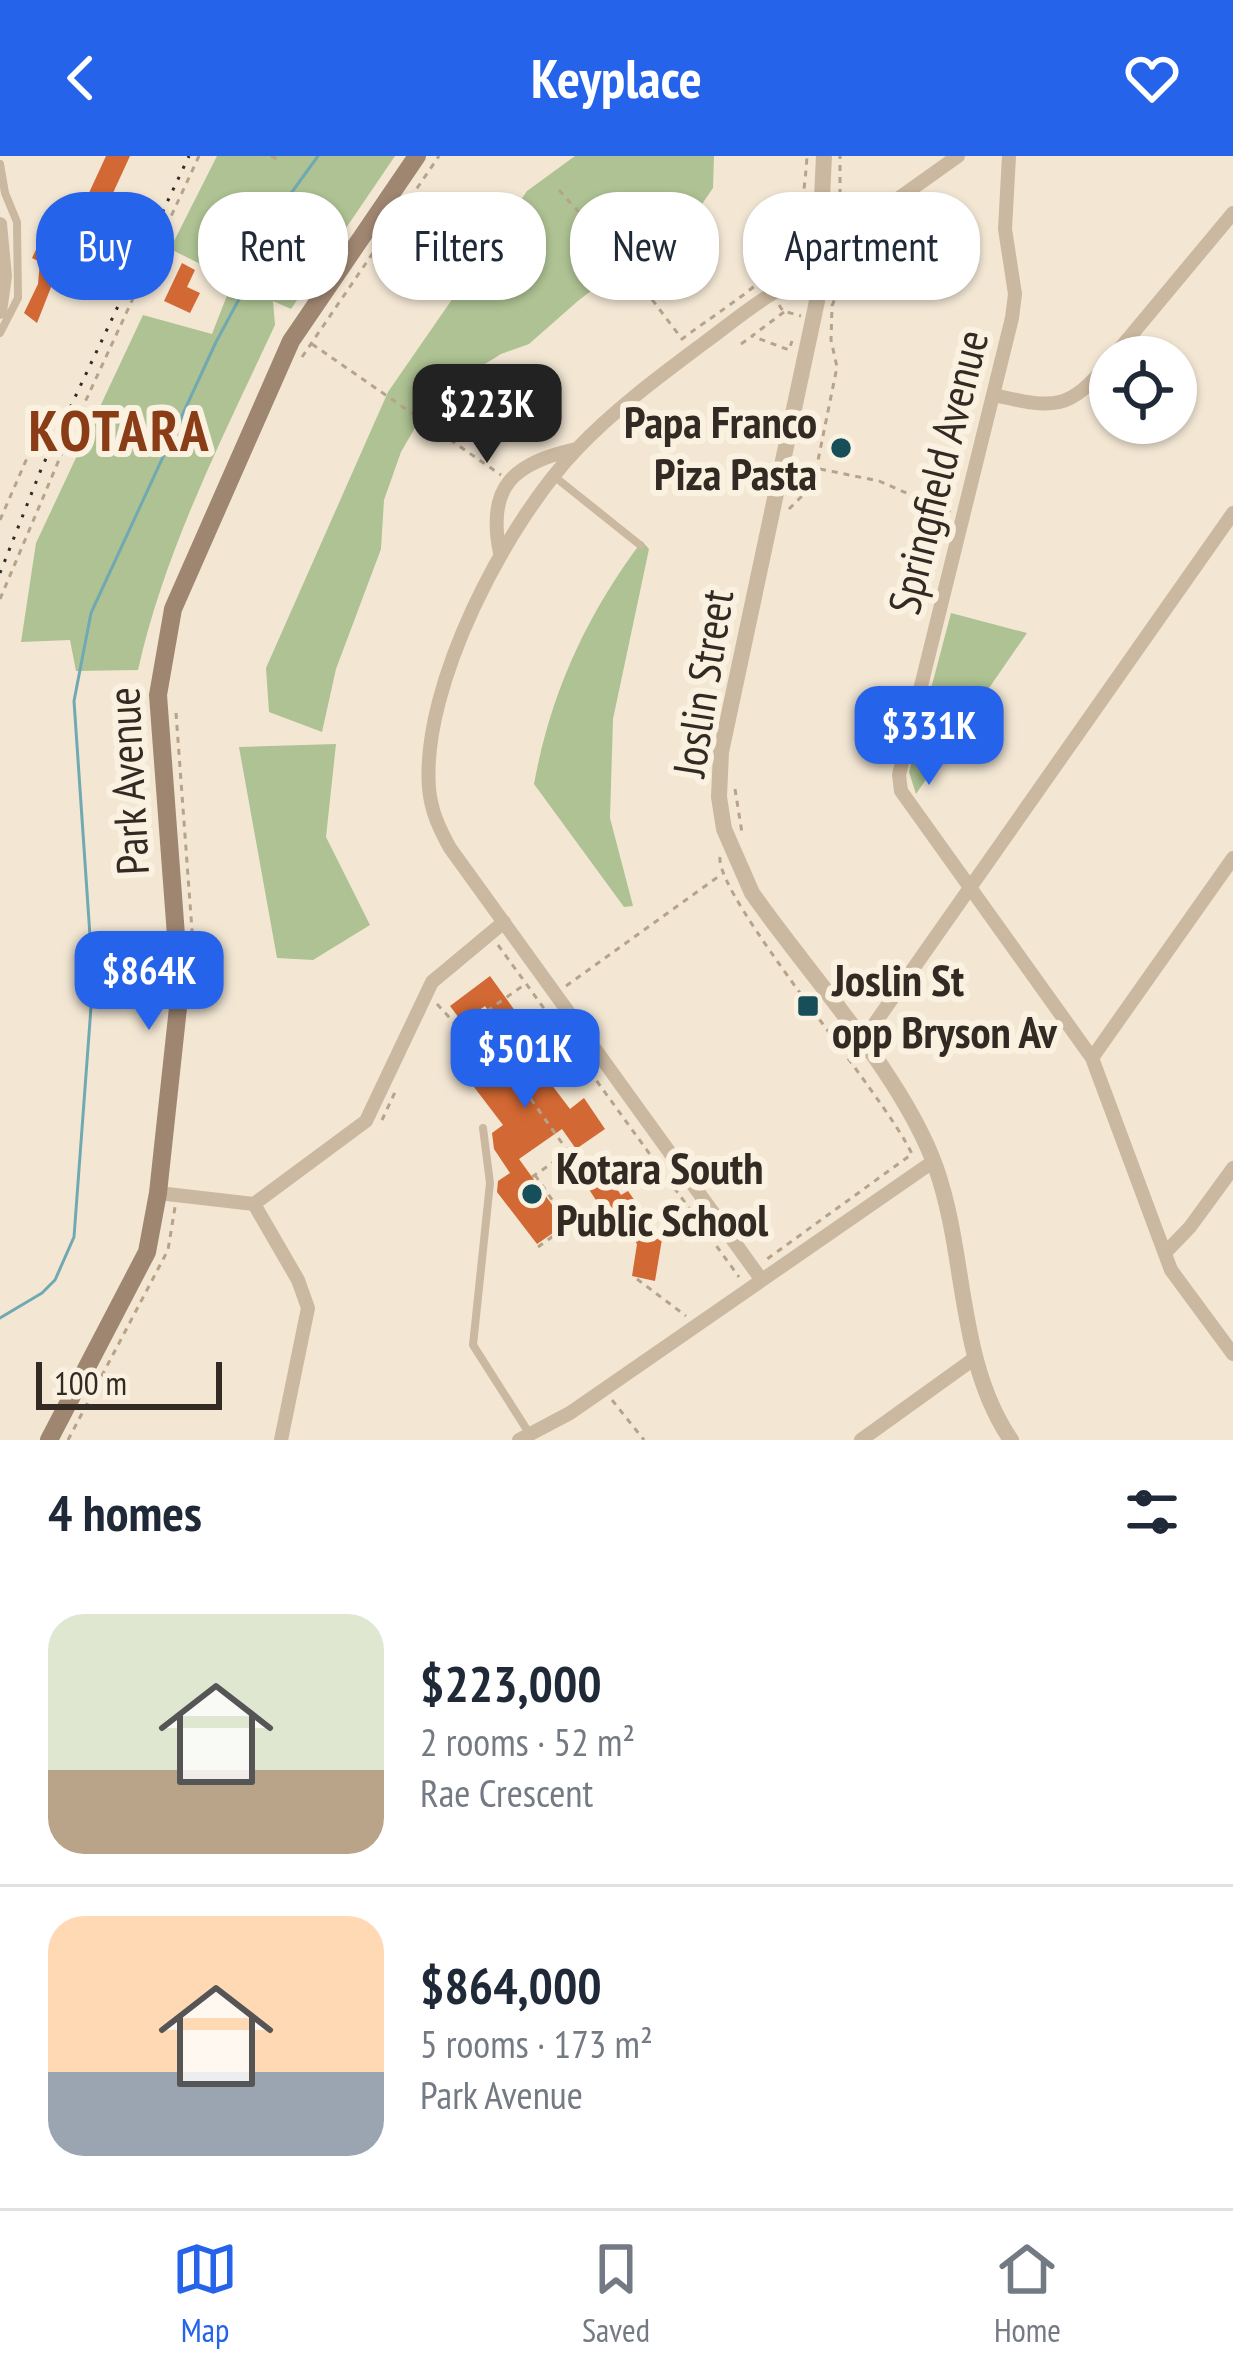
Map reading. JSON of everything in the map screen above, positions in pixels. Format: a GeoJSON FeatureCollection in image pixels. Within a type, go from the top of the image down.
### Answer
{"type":"FeatureCollection","features":[{"type":"Feature","properties":{"kind":"main road","name":"Park Avenue"},"geometry":{"type":"LineString","coordinates":[[49,1440],[147,1252],[158,1193],[180,989],[158,694],[173,609],[291,341],[417,156]]}},
{"type":"Feature","properties":{"kind":"street","name":"Joslin Street"},"geometry":{"type":"LineString","coordinates":[[823,192],[824,156]]}},
{"type":"Feature","properties":{"kind":"street"},"geometry":{"type":"LineString","coordinates":[[907,192],[958,156]]}},
{"type":"Feature","properties":{"kind":"street","name":"Springfield Avenue"},"geometry":{"type":"LineString","coordinates":[[1009,156],[1005,229],[1015,294],[899,775],[901,791],[1092,1058],[1172,1270],[1233,1354]]}},
{"type":"Feature","properties":{"kind":"street"},"geometry":{"type":"LineString","coordinates":[[1131,336],[1233,213]]}},
{"type":"Feature","properties":{"kind":"street"},"geometry":{"type":"LineString","coordinates":[[0,224],[5,276],[0,312]]}},
{"type":"Feature","properties":{"kind":"street"},"geometry":{"type":"LineString","coordinates":[[762,300],[655,379],[576,449],[554,476],[500,553],[456,652],[429,767],[435,820],[554,994],[762,1271]]}},
{"type":"Feature","properties":{"kind":"street","name":"Joslin Street"},"geometry":{"type":"LineString","coordinates":[[814,300],[728,710],[719,797],[732,852],[752,893],[907,1110],[934,1161],[954,1222],[975,1358],[992,1407],[1011,1440]]}},
{"type":"Feature","properties":{"kind":"street"},"geometry":{"type":"LineString","coordinates":[[994,394],[1056,406],[1089,386]]}},
{"type":"Feature","properties":{"kind":"street"},"geometry":{"type":"LineString","coordinates":[[500,553],[493,519],[508,479],[538,458],[576,449]]}},
{"type":"Feature","properties":{"kind":"street"},"geometry":{"type":"LineString","coordinates":[[861,1043],[1233,513]]}},
{"type":"Feature","properties":{"kind":"street"},"geometry":{"type":"LineString","coordinates":[[1092,1058],[1233,858]]}},
{"type":"Feature","properties":{"kind":"street"},"geometry":{"type":"LineString","coordinates":[[158,1193],[254,1204],[365,1121],[433,982],[504,922]]}},
{"type":"Feature","properties":{"kind":"street"},"geometry":{"type":"LineString","coordinates":[[524,1437],[602,1390],[762,1271],[934,1161]]}},
{"type":"Feature","properties":{"kind":"street"},"geometry":{"type":"LineString","coordinates":[[1165,1253],[1190,1228],[1233,1168]]}},
{"type":"Feature","properties":{"kind":"street"},"geometry":{"type":"LineString","coordinates":[[254,1204],[298,1280],[308,1308],[281,1440]]}},
{"type":"Feature","properties":{"kind":"street"},"geometry":{"type":"LineString","coordinates":[[861,1440],[975,1358]]}},
{"type":"Feature","properties":{"kind":"lane"},"geometry":{"type":"LineString","coordinates":[[0,164],[17,222],[18,298],[0,333]]}},
{"type":"Feature","properties":{"kind":"lane"},"geometry":{"type":"LineString","coordinates":[[554,476],[640,545]]}},
{"type":"Feature","properties":{"kind":"lane"},"geometry":{"type":"LineString","coordinates":[[483,1128],[490,1183],[472,1346],[524,1437]]}},
{"type":"Feature","properties":{"kind":"path"},"geometry":{"type":"LineString","coordinates":[[0,598],[199,156]]}},
{"type":"Feature","properties":{"kind":"path"},"geometry":{"type":"LineString","coordinates":[[271,156],[281,161]]}},
{"type":"Feature","properties":{"kind":"path"},"geometry":{"type":"LineString","coordinates":[[299,362],[440,156]]}},
{"type":"Feature","properties":{"kind":"path"},"geometry":{"type":"LineString","coordinates":[[806,192],[807,156]]}},
{"type":"Feature","properties":{"kind":"path"},"geometry":{"type":"LineString","coordinates":[[839,192],[840,156]]}},
{"type":"Feature","properties":{"kind":"path"},"geometry":{"type":"LineString","coordinates":[[559,190],[622,260],[682,339],[743,291]]}},
{"type":"Feature","properties":{"kind":"path"},"geometry":{"type":"LineString","coordinates":[[787,515],[808,492],[816,469],[837,367],[831,340],[835,300]]}},
{"type":"Feature","properties":{"kind":"path"},"geometry":{"type":"LineString","coordinates":[[752,336],[789,350],[801,316],[784,312],[778,305]]}},
{"type":"Feature","properties":{"kind":"path"},"geometry":{"type":"LineString","coordinates":[[740,344],[784,312]]}},
{"type":"Feature","properties":{"kind":"path"},"geometry":{"type":"LineString","coordinates":[[311,342],[508,479]]}},
{"type":"Feature","properties":{"kind":"path"},"geometry":{"type":"LineString","coordinates":[[0,520],[48,410]]}},
{"type":"Feature","properties":{"kind":"path"},"geometry":{"type":"LineString","coordinates":[[816,469],[878,481],[954,514]]}},
{"type":"Feature","properties":{"kind":"path"},"geometry":{"type":"LineString","coordinates":[[175,707],[196,986]]}},
{"type":"Feature","properties":{"kind":"path"},"geometry":{"type":"LineString","coordinates":[[734,781],[746,846]]}},
{"type":"Feature","properties":{"kind":"path"},"geometry":{"type":"LineString","coordinates":[[724,855],[717,858],[722,874],[890,1114],[912,1154],[762,1271]]}},
{"type":"Feature","properties":{"kind":"path"},"geometry":{"type":"LineString","coordinates":[[554,994],[722,874]]}},
{"type":"Feature","properties":{"kind":"path"},"geometry":{"type":"LineString","coordinates":[[494,940],[740,1279]]}},
{"type":"Feature","properties":{"kind":"path"},"geometry":{"type":"LineString","coordinates":[[487,1011],[526,984]]}},
{"type":"Feature","properties":{"kind":"path"},"geometry":{"type":"LineString","coordinates":[[436,1002],[470,1040]]}},
{"type":"Feature","properties":{"kind":"path"},"geometry":{"type":"LineString","coordinates":[[543,1083],[528,1095],[567,1149],[581,1156],[588,1167]]}},
{"type":"Feature","properties":{"kind":"path"},"geometry":{"type":"LineString","coordinates":[[572,1142],[534,1176],[566,1220],[591,1226]]}},
{"type":"Feature","properties":{"kind":"path"},"geometry":{"type":"LineString","coordinates":[[617,1184],[654,1159]]}},
{"type":"Feature","properties":{"kind":"path"},"geometry":{"type":"LineString","coordinates":[[68,1440],[168,1250],[173,1207],[190,1209]]}},
{"type":"Feature","properties":{"kind":"path"},"geometry":{"type":"LineString","coordinates":[[538,1246],[572,1222]]}},
{"type":"Feature","properties":{"kind":"path"},"geometry":{"type":"LineString","coordinates":[[637,1279],[688,1317]]}},
{"type":"Feature","properties":{"kind":"path"},"geometry":{"type":"LineString","coordinates":[[602,1390],[644,1440]]}},
{"type":"Feature","properties":{"kind":"green space"},"geometry":{"type":"Polygon","coordinates":[[[217,156],[395,156],[348,225],[348,192],[199,192],[217,156]]]}},
{"type":"Feature","properties":{"kind":"green space"},"geometry":{"type":"Polygon","coordinates":[[[575,156],[714,156],[710,192],[570,192],[570,300],[579,300],[529,344],[501,354],[456,382],[423,414],[401,452],[384,500],[381,549],[336,669],[322,732],[269,712],[266,668],[388,392],[452,300],[546,300],[546,192],[527,191],[575,156]]]}},
{"type":"Feature","properties":{"kind":"green space"},"geometry":{"type":"Polygon","coordinates":[[[198,194],[198,263],[174,251],[174,241],[198,194]]]}},
{"type":"Feature","properties":{"kind":"green space"},"geometry":{"type":"Polygon","coordinates":[[[225,300],[297,300],[291,309],[273,301],[275,325],[180,537],[138,670],[76,671],[70,640],[21,642],[36,543],[143,315],[212,334],[225,300]]]}},
{"type":"Feature","properties":{"kind":"green space"},"geometry":{"type":"Polygon","coordinates":[[[642,541],[649,549],[613,719],[610,818],[633,906],[624,907],[534,784],[550,718],[573,656],[642,541]]]}},
{"type":"Feature","properties":{"kind":"green space"},"geometry":{"type":"Polygon","coordinates":[[[951,613],[1027,633],[916,794],[909,772],[951,613]]]}},
{"type":"Feature","properties":{"kind":"green space"},"geometry":{"type":"Polygon","coordinates":[[[336,744],[326,837],[370,925],[313,960],[277,958],[239,747],[336,744]]]}},
{"type":"Feature","properties":{"kind":"building"},"geometry":{"type":"Polygon","coordinates":[[[106,156],[130,156],[113,192],[89,192],[106,156]]]}},
{"type":"Feature","properties":{"kind":"building"},"geometry":{"type":"Polygon","coordinates":[[[182,263],[195,270],[187,287],[198,292],[198,297],[190,313],[164,301],[174,300],[174,280],[182,263]]]}},
{"type":"Feature","properties":{"kind":"building"},"geometry":{"type":"Polygon","coordinates":[[[36,288],[36,300],[46,300],[37,323],[24,313],[36,288]]]}},
{"type":"Feature","properties":{"kind":"building"},"geometry":{"type":"Polygon","coordinates":[[[490,976],[559,1072],[548,1080],[570,1109],[584,1098],[605,1129],[576,1149],[562,1129],[519,1159],[566,1224],[537,1244],[497,1192],[498,1181],[510,1173],[494,1149],[492,1133],[503,1125],[474,1087],[521,1054],[485,1006],[462,1022],[450,1006],[490,976]]]}},
{"type":"Feature","properties":{"kind":"building"},"geometry":{"type":"Polygon","coordinates":[[[597,1160],[621,1195],[628,1191],[662,1239],[655,1281],[632,1276],[637,1244],[610,1205],[603,1211],[579,1174],[597,1160]]]}},
{"type":"Feature","properties":{"kind":"waterway"},"geometry":{"type":"LineString","coordinates":[[0,1318],[55,1280],[74,1237],[93,980],[74,701],[91,613],[216,342],[252,275],[276,214],[318,156]]}},
{"type":"Feature","properties":{"kind":"railway"},"geometry":{"type":"LineString","coordinates":[[0,573],[42,467],[189,156]]}},
{"type":"Feature","properties":{"kind":"place","name":"Papa Franco Piza Pasta"},"geometry":{"type":"Point","coordinates":[841,448]}},
{"type":"Feature","properties":{"kind":"place","name":"Joslin St opp Bryson Av"},"geometry":{"type":"Point","coordinates":[808,1006]}},
{"type":"Feature","properties":{"kind":"place","name":"Kotara South Public School"},"geometry":{"type":"Point","coordinates":[532,1194]}},
{"type":"Feature","properties":{"kind":"district","name":"KOTARA"},"geometry":{"type":"Point","coordinates":[120,431]}}]}
